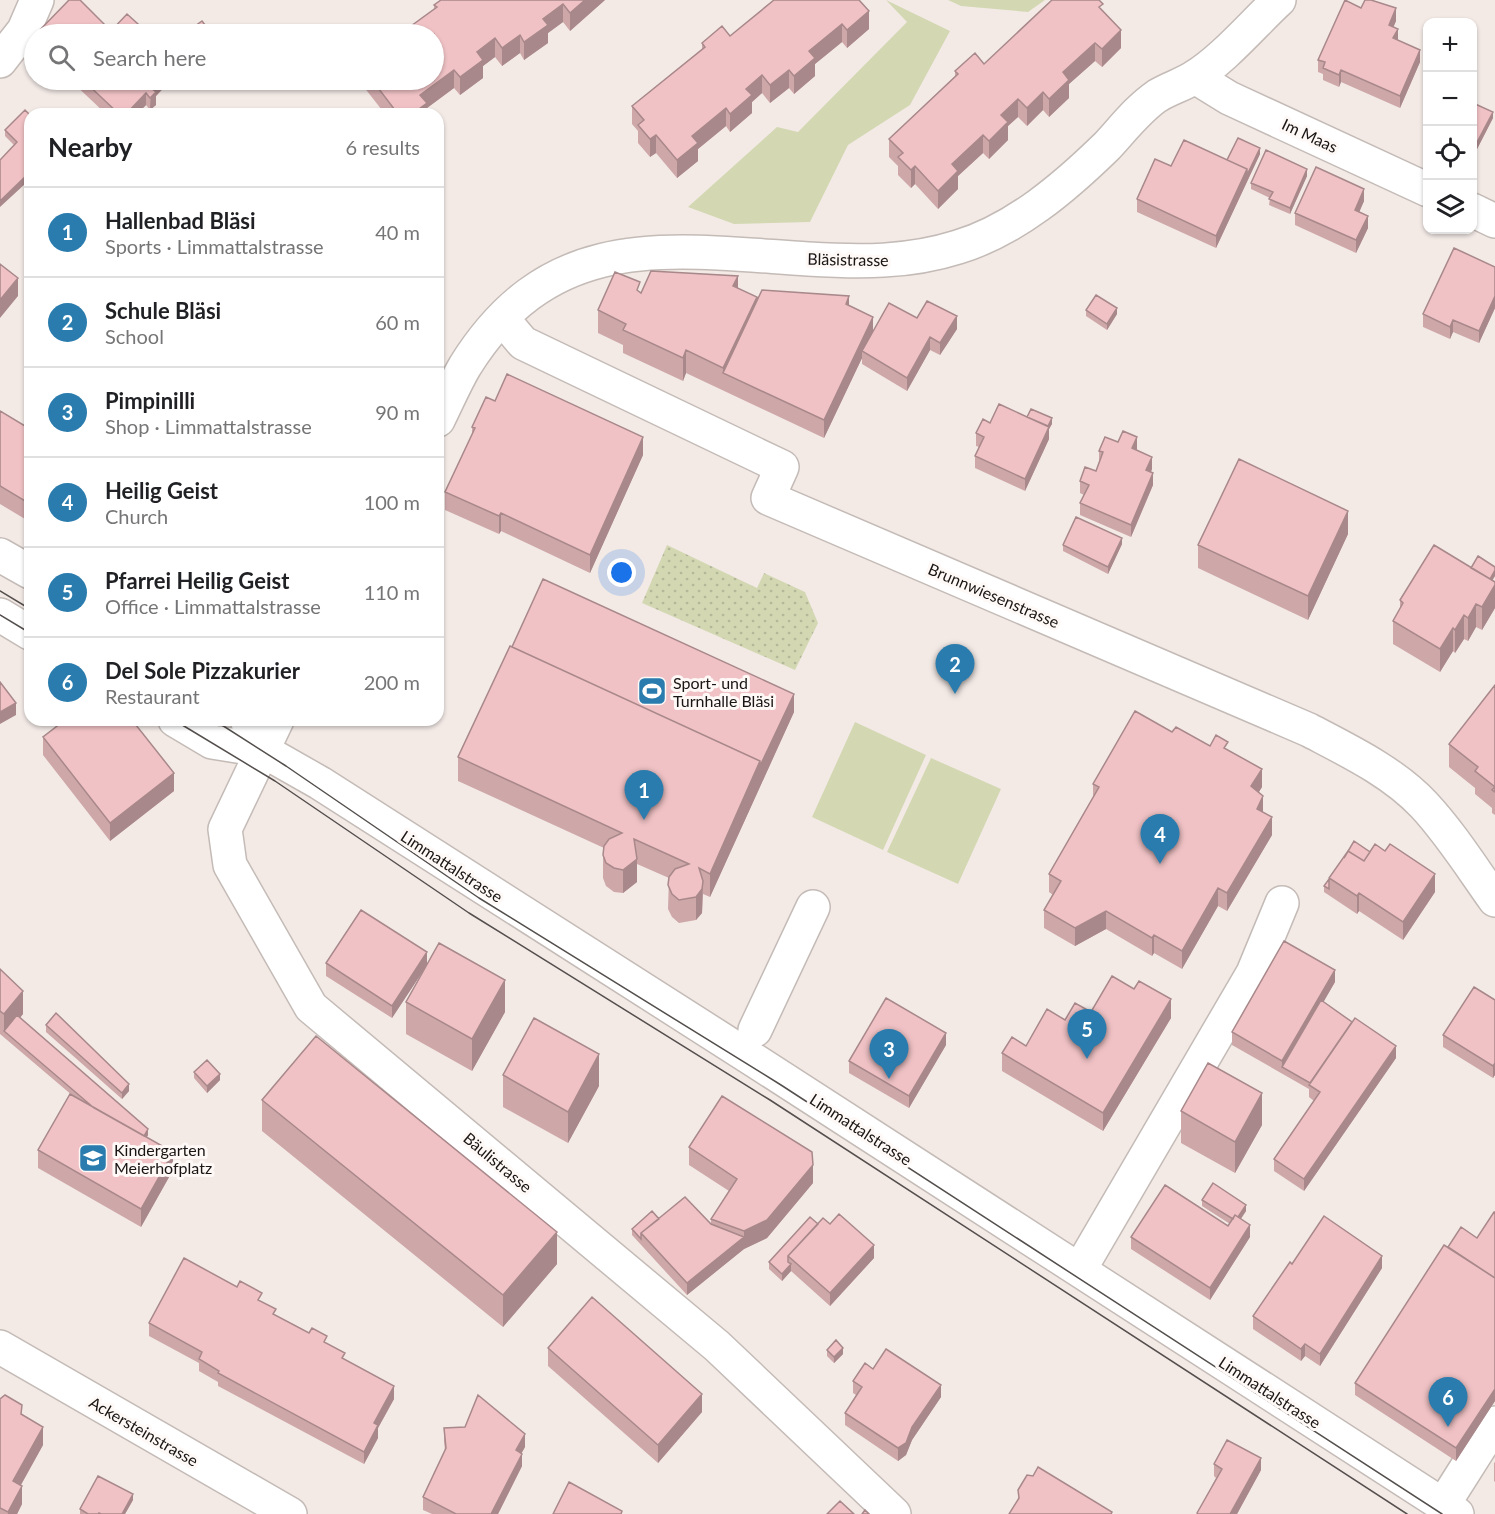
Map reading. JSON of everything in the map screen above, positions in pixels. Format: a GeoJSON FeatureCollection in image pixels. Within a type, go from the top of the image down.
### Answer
{"type":"FeatureCollection","features":[{"type":"Feature","properties":{"kind":"street"},"geometry":{"type":"LineString","coordinates":[[27,24],[37,0]]}},
{"type":"Feature","properties":{"kind":"street","name":"Bläsistrasse"},"geometry":{"type":"LineString","coordinates":[[444,408],[466,366],[502,318],[531,292],[569,272],[606,258],[638,253],[684,251],[867,262],[920,258],[960,247],[1002,229],[1074,178],[1156,96],[1195,78],[1279,0]]}},
{"type":"Feature","properties":{"kind":"street"},"geometry":{"type":"LineString","coordinates":[[3,54],[24,30]]}},
{"type":"Feature","properties":{"kind":"street","name":"Im Maas"},"geometry":{"type":"LineString","coordinates":[[1195,78],[1229,98],[1423,187]]}},
{"type":"Feature","properties":{"kind":"street"},"geometry":{"type":"LineString","coordinates":[[1477,212],[1495,221]]}},
{"type":"Feature","properties":{"kind":"street","name":"Brunnwiesenstrasse"},"geometry":{"type":"LineString","coordinates":[[502,318],[523,343],[782,467],[768,498],[1309,730],[1363,758],[1423,804],[1455,842],[1495,900]]}},
{"type":"Feature","properties":{"kind":"street"},"geometry":{"type":"LineString","coordinates":[[0,555],[24,569]]}},
{"type":"Feature","properties":{"kind":"street"},"geometry":{"type":"LineString","coordinates":[[0,596],[24,610]]}},
{"type":"Feature","properties":{"kind":"street"},"geometry":{"type":"LineString","coordinates":[[0,615],[24,629]]}},
{"type":"Feature","properties":{"kind":"street","name":"Limmattalstrasse"},"geometry":{"type":"LineString","coordinates":[[185,726],[212,742],[262,750],[373,816],[1454,1511]]}},
{"type":"Feature","properties":{"kind":"street"},"geometry":{"type":"LineString","coordinates":[[223,726],[262,750]]}},
{"type":"Feature","properties":{"kind":"street"},"geometry":{"type":"LineString","coordinates":[[250,726],[262,750]]}},
{"type":"Feature","properties":{"kind":"street"},"geometry":{"type":"LineString","coordinates":[[262,750],[274,726]]}},
{"type":"Feature","properties":{"kind":"street","name":"Bäulistrasse"},"geometry":{"type":"LineString","coordinates":[[262,750],[225,829],[230,865],[311,1007],[717,1346],[894,1514]]}},
{"type":"Feature","properties":{"kind":"street"},"geometry":{"type":"LineString","coordinates":[[1080,1269],[1253,973],[1282,903]]}},
{"type":"Feature","properties":{"kind":"street"},"geometry":{"type":"LineString","coordinates":[[755,1030],[813,907]]}},
{"type":"Feature","properties":{"kind":"street","name":"Ackersteinstrasse"},"geometry":{"type":"LineString","coordinates":[[0,1347],[290,1514]]}},
{"type":"Feature","properties":{"kind":"street"},"geometry":{"type":"LineString","coordinates":[[1454,1511],[1495,1423]]}},
{"type":"Feature","properties":{"kind":"street"},"geometry":{"type":"LineString","coordinates":[[1454,1511],[1495,1463]]}},
{"type":"Feature","properties":{"kind":"green space"},"geometry":{"type":"Polygon","coordinates":[[[886,0],[950,31],[910,105],[848,145],[810,222],[734,224],[688,207],[777,127],[798,132],[907,22],[886,0]]]}},
{"type":"Feature","properties":{"kind":"green space"},"geometry":{"type":"Polygon","coordinates":[[[948,0],[1045,0],[1028,12],[961,6],[948,0]]]}},
{"type":"Feature","properties":{"kind":"green space"},"geometry":{"type":"Polygon","coordinates":[[[667,545],[757,588],[764,573],[805,592],[818,623],[795,670],[642,603],[667,545]]]}},
{"type":"Feature","properties":{"kind":"green space"},"geometry":{"type":"Polygon","coordinates":[[[855,722],[926,755],[883,850],[812,817],[855,722]]]}},
{"type":"Feature","properties":{"kind":"green space"},"geometry":{"type":"Polygon","coordinates":[[[931,758],[1001,789],[958,884],[887,852],[931,758]]]}},
{"type":"Feature","properties":{"kind":"building"},"geometry":{"type":"Polygon","coordinates":[[[69,0],[80,0],[104,24],[46,24],[69,0]]]}},
{"type":"Feature","properties":{"kind":"building"},"geometry":{"type":"Polygon","coordinates":[[[441,0],[585,0],[570,13],[563,4],[543,19],[548,25],[524,42],[520,35],[502,48],[495,38],[477,52],[483,60],[460,77],[454,70],[444,77],[444,24],[414,24],[437,7],[434,5],[441,0]]]}},
{"type":"Feature","properties":{"kind":"building"},"geometry":{"type":"Polygon","coordinates":[[[774,0],[859,0],[869,11],[847,30],[842,24],[809,51],[815,58],[794,76],[789,70],[770,85],[762,75],[746,89],[752,95],[730,114],[726,108],[692,136],[698,143],[677,160],[656,135],[650,139],[638,125],[644,120],[632,106],[705,47],[702,43],[722,26],[730,36],[774,0]]]}},
{"type":"Feature","properties":{"kind":"building"},"geometry":{"type":"Polygon","coordinates":[[[1052,0],[1099,0],[1103,4],[1099,7],[1121,30],[1102,49],[1095,43],[1063,72],[1069,80],[1049,99],[1043,92],[1027,108],[1018,99],[1001,115],[1008,122],[989,141],[983,135],[952,164],[958,171],[938,191],[915,166],[911,170],[898,157],[903,153],[889,139],[958,74],[955,71],[975,53],[984,64],[1052,0]]]}},
{"type":"Feature","properties":{"kind":"building"},"geometry":{"type":"Polygon","coordinates":[[[1345,0],[1361,8],[1365,0],[1371,0],[1396,8],[1389,25],[1398,29],[1393,38],[1420,50],[1400,96],[1341,70],[1339,75],[1323,68],[1325,62],[1318,60],[1345,0]]]}},
{"type":"Feature","properties":{"kind":"building"},"geometry":{"type":"Polygon","coordinates":[[[127,14],[138,24],[118,24],[127,14]]]}},
{"type":"Feature","properties":{"kind":"building"},"geometry":{"type":"Polygon","coordinates":[[[94,90],[154,90],[156,92],[150,98],[146,93],[132,108],[113,108],[94,90]]]}},
{"type":"Feature","properties":{"kind":"building"},"geometry":{"type":"Polygon","coordinates":[[[380,90],[427,90],[420,95],[427,103],[420,108],[393,108],[380,90]]]}},
{"type":"Feature","properties":{"kind":"building"},"geometry":{"type":"Polygon","coordinates":[[[1477,105],[1493,112],[1477,142],[1477,105]]]}},
{"type":"Feature","properties":{"kind":"building"},"geometry":{"type":"Polygon","coordinates":[[[24,111],[24,178],[0,201],[0,160],[17,142],[5,130],[24,111]]]}},
{"type":"Feature","properties":{"kind":"building"},"geometry":{"type":"Polygon","coordinates":[[[1238,138],[1260,148],[1247,175],[1247,169],[1227,160],[1238,138]]]}},
{"type":"Feature","properties":{"kind":"building"},"geometry":{"type":"Polygon","coordinates":[[[1184,140],[1247,169],[1216,236],[1137,199],[1155,159],[1171,166],[1184,140]]]}},
{"type":"Feature","properties":{"kind":"building"},"geometry":{"type":"Polygon","coordinates":[[[1266,150],[1307,169],[1290,208],[1269,199],[1273,192],[1251,183],[1266,150]]]}},
{"type":"Feature","properties":{"kind":"building"},"geometry":{"type":"Polygon","coordinates":[[[1316,167],[1364,189],[1355,210],[1368,216],[1356,240],[1295,213],[1316,167]]]}},
{"type":"Feature","properties":{"kind":"building"},"geometry":{"type":"Polygon","coordinates":[[[1454,248],[1495,267],[1495,296],[1479,331],[1453,320],[1450,327],[1423,314],[1454,248]]]}},
{"type":"Feature","properties":{"kind":"building"},"geometry":{"type":"Polygon","coordinates":[[[0,264],[18,278],[0,300],[0,264]]]}},
{"type":"Feature","properties":{"kind":"building"},"geometry":{"type":"Polygon","coordinates":[[[651,271],[738,276],[733,286],[757,297],[723,368],[686,350],[683,358],[623,330],[626,324],[598,310],[615,272],[640,282],[637,290],[641,293],[651,271]]]}},
{"type":"Feature","properties":{"kind":"building"},"geometry":{"type":"Polygon","coordinates":[[[762,290],[849,296],[846,304],[873,317],[824,420],[723,373],[762,290]]]}},
{"type":"Feature","properties":{"kind":"building"},"geometry":{"type":"Polygon","coordinates":[[[1096,295],[1117,308],[1107,324],[1086,310],[1096,295]]]}},
{"type":"Feature","properties":{"kind":"building"},"geometry":{"type":"Polygon","coordinates":[[[927,301],[957,316],[940,343],[930,337],[907,378],[862,351],[889,303],[917,318],[927,301]]]}},
{"type":"Feature","properties":{"kind":"building"},"geometry":{"type":"Polygon","coordinates":[[[507,374],[643,437],[590,555],[501,513],[499,516],[445,492],[475,428],[472,427],[486,397],[495,401],[507,374]]]}},
{"type":"Feature","properties":{"kind":"building"},"geometry":{"type":"Polygon","coordinates":[[[999,404],[1049,427],[1025,479],[975,456],[984,437],[976,433],[983,419],[990,423],[999,404]]]}},
{"type":"Feature","properties":{"kind":"building"},"geometry":{"type":"Polygon","coordinates":[[[1031,409],[1052,418],[1048,426],[1027,417],[1031,409]]]}},
{"type":"Feature","properties":{"kind":"building"},"geometry":{"type":"Polygon","coordinates":[[[0,411],[24,425],[24,500],[0,486],[0,411]]]}},
{"type":"Feature","properties":{"kind":"building"},"geometry":{"type":"Polygon","coordinates":[[[1123,431],[1137,437],[1132,448],[1152,457],[1146,470],[1153,473],[1131,525],[1080,503],[1089,485],[1080,481],[1085,467],[1096,471],[1103,452],[1099,451],[1105,437],[1118,442],[1123,431]]]}},
{"type":"Feature","properties":{"kind":"building"},"geometry":{"type":"Polygon","coordinates":[[[1239,459],[1348,511],[1308,596],[1198,545],[1239,459]]]}},
{"type":"Feature","properties":{"kind":"building"},"geometry":{"type":"Polygon","coordinates":[[[1076,517],[1122,538],[1108,567],[1063,545],[1076,517]]]}},
{"type":"Feature","properties":{"kind":"building"},"geometry":{"type":"Polygon","coordinates":[[[1434,545],[1495,582],[1482,607],[1476,604],[1468,618],[1464,615],[1440,649],[1393,621],[1403,603],[1400,600],[1434,545]]]}},
{"type":"Feature","properties":{"kind":"building"},"geometry":{"type":"Polygon","coordinates":[[[1478,556],[1495,567],[1490,579],[1471,568],[1478,556]]]}},
{"type":"Feature","properties":{"kind":"building","name":"Sport- und Turnhalle Bläsi"},"geometry":{"type":"Polygon","coordinates":[[[543,579],[794,694],[760,766],[760,761],[512,647],[543,579]]]}},
{"type":"Feature","properties":{"kind":"building"},"geometry":{"type":"Polygon","coordinates":[[[510,646],[760,761],[710,874],[699,868],[703,881],[702,889],[696,897],[679,900],[672,894],[668,885],[669,877],[675,869],[689,864],[634,839],[637,859],[623,870],[614,868],[606,863],[603,855],[604,846],[609,839],[622,833],[458,757],[510,646]]]}},
{"type":"Feature","properties":{"kind":"building"},"geometry":{"type":"Polygon","coordinates":[[[0,682],[16,703],[0,712],[0,682]]]}},
{"type":"Feature","properties":{"kind":"building"},"geometry":{"type":"Polygon","coordinates":[[[1495,685],[1495,787],[1475,771],[1478,767],[1449,744],[1495,685]]]}},
{"type":"Feature","properties":{"kind":"building"},"geometry":{"type":"Polygon","coordinates":[[[1135,711],[1172,732],[1176,727],[1210,746],[1216,735],[1228,742],[1224,748],[1262,769],[1251,786],[1263,796],[1257,809],[1272,817],[1227,893],[1218,888],[1182,951],[1154,935],[1152,938],[1106,911],[1075,928],[1044,910],[1061,881],[1049,874],[1099,787],[1093,784],[1135,711]]]}},
{"type":"Feature","properties":{"kind":"building"},"geometry":{"type":"Polygon","coordinates":[[[57,726],[137,726],[174,773],[110,823],[43,737],[57,726]]]}},
{"type":"Feature","properties":{"kind":"building"},"geometry":{"type":"Polygon","coordinates":[[[1354,841],[1370,852],[1364,861],[1348,851],[1354,841]]]}},
{"type":"Feature","properties":{"kind":"building"},"geometry":{"type":"Polygon","coordinates":[[[1375,844],[1385,851],[1390,844],[1435,874],[1403,922],[1359,893],[1357,896],[1329,878],[1348,851],[1364,861],[1375,844]]]}},
{"type":"Feature","properties":{"kind":"building"},"geometry":{"type":"Polygon","coordinates":[[[1329,879],[1329,889],[1324,886],[1329,879]]]}},
{"type":"Feature","properties":{"kind":"building"},"geometry":{"type":"Polygon","coordinates":[[[361,910],[427,952],[392,1006],[326,963],[361,910]]]}},
{"type":"Feature","properties":{"kind":"building"},"geometry":{"type":"Polygon","coordinates":[[[1284,941],[1335,970],[1282,1061],[1232,1032],[1284,941]]]}},
{"type":"Feature","properties":{"kind":"building"},"geometry":{"type":"Polygon","coordinates":[[[439,943],[505,980],[472,1039],[406,1002],[439,943]]]}},
{"type":"Feature","properties":{"kind":"building"},"geometry":{"type":"Polygon","coordinates":[[[0,969],[23,991],[4,1014],[0,1011],[0,969]]]}},
{"type":"Feature","properties":{"kind":"building"},"geometry":{"type":"Polygon","coordinates":[[[1112,976],[1134,989],[1139,981],[1171,999],[1103,1113],[1002,1053],[1012,1037],[1026,1046],[1047,1009],[1065,1020],[1075,1003],[1091,1012],[1112,976]]]}},
{"type":"Feature","properties":{"kind":"building"},"geometry":{"type":"Polygon","coordinates":[[[1474,987],[1495,1000],[1495,1063],[1493,1066],[1443,1035],[1474,987]]]}},
{"type":"Feature","properties":{"kind":"building"},"geometry":{"type":"Polygon","coordinates":[[[886,998],[946,1033],[909,1096],[849,1061],[886,998]]]}},
{"type":"Feature","properties":{"kind":"building"},"geometry":{"type":"Polygon","coordinates":[[[1321,1000],[1352,1022],[1310,1083],[1282,1067],[1321,1000]]]}},
{"type":"Feature","properties":{"kind":"building"},"geometry":{"type":"Polygon","coordinates":[[[56,1013],[129,1084],[122,1093],[46,1025],[56,1013]]]}},
{"type":"Feature","properties":{"kind":"building"},"geometry":{"type":"Polygon","coordinates":[[[17,1015],[148,1129],[144,1136],[94,1108],[4,1031],[17,1015]]]}},
{"type":"Feature","properties":{"kind":"building"},"geometry":{"type":"Polygon","coordinates":[[[534,1018],[599,1054],[568,1112],[503,1075],[534,1018]]]}},
{"type":"Feature","properties":{"kind":"building"},"geometry":{"type":"Polygon","coordinates":[[[1355,1018],[1396,1046],[1304,1179],[1274,1159],[1320,1092],[1309,1085],[1355,1018]]]}},
{"type":"Feature","properties":{"kind":"building"},"geometry":{"type":"Polygon","coordinates":[[[316,1036],[557,1232],[503,1295],[262,1100],[316,1036]]]}},
{"type":"Feature","properties":{"kind":"building"},"geometry":{"type":"Polygon","coordinates":[[[207,1060],[220,1074],[207,1086],[194,1072],[207,1060]]]}},
{"type":"Feature","properties":{"kind":"building"},"geometry":{"type":"Polygon","coordinates":[[[1208,1063],[1262,1093],[1235,1142],[1181,1111],[1208,1063]]]}},
{"type":"Feature","properties":{"kind":"building"},"geometry":{"type":"Polygon","coordinates":[[[70,1094],[173,1152],[141,1209],[38,1150],[70,1094]]]}},
{"type":"Feature","properties":{"kind":"building"},"geometry":{"type":"Polygon","coordinates":[[[722,1096],[812,1152],[813,1165],[767,1220],[744,1231],[711,1219],[737,1179],[689,1147],[722,1096]]]}},
{"type":"Feature","properties":{"kind":"building"},"geometry":{"type":"Polygon","coordinates":[[[1213,1183],[1246,1205],[1238,1217],[1235,1215],[1233,1219],[1202,1200],[1213,1183]]]}},
{"type":"Feature","properties":{"kind":"building"},"geometry":{"type":"Polygon","coordinates":[[[1165,1185],[1228,1226],[1235,1215],[1250,1225],[1210,1288],[1131,1237],[1165,1185]]]}},
{"type":"Feature","properties":{"kind":"building"},"geometry":{"type":"Polygon","coordinates":[[[685,1197],[711,1224],[744,1237],[687,1283],[641,1233],[685,1197]]]}},
{"type":"Feature","properties":{"kind":"building"},"geometry":{"type":"Polygon","coordinates":[[[652,1211],[659,1219],[641,1233],[641,1239],[632,1229],[652,1211]]]}},
{"type":"Feature","properties":{"kind":"building"},"geometry":{"type":"Polygon","coordinates":[[[1494,1212],[1495,1278],[1448,1247],[1461,1227],[1477,1238],[1494,1212]]]}},
{"type":"Feature","properties":{"kind":"building"},"geometry":{"type":"Polygon","coordinates":[[[839,1214],[874,1245],[830,1293],[788,1256],[823,1218],[830,1224],[839,1214]]]}},
{"type":"Feature","properties":{"kind":"building"},"geometry":{"type":"Polygon","coordinates":[[[1324,1216],[1382,1256],[1320,1354],[1305,1344],[1301,1349],[1253,1316],[1324,1216]]]}},
{"type":"Feature","properties":{"kind":"building"},"geometry":{"type":"Polygon","coordinates":[[[810,1217],[818,1224],[788,1256],[788,1262],[791,1264],[782,1274],[769,1262],[810,1217]]]}},
{"type":"Feature","properties":{"kind":"building"},"geometry":{"type":"Polygon","coordinates":[[[1444,1245],[1495,1278],[1495,1389],[1456,1448],[1355,1383],[1444,1245]]]}},
{"type":"Feature","properties":{"kind":"building"},"geometry":{"type":"Polygon","coordinates":[[[184,1258],[237,1287],[240,1281],[262,1293],[258,1300],[276,1309],[273,1314],[309,1333],[312,1328],[327,1336],[324,1342],[345,1353],[342,1358],[394,1386],[374,1423],[378,1425],[364,1452],[218,1373],[219,1371],[199,1359],[202,1352],[149,1323],[184,1258]]]}},
{"type":"Feature","properties":{"kind":"building"},"geometry":{"type":"Polygon","coordinates":[[[592,1297],[702,1394],[658,1445],[548,1348],[592,1297]]]}},
{"type":"Feature","properties":{"kind":"building"},"geometry":{"type":"Polygon","coordinates":[[[836,1340],[843,1348],[834,1357],[827,1350],[836,1340]]]}},
{"type":"Feature","properties":{"kind":"building"},"geometry":{"type":"Polygon","coordinates":[[[886,1349],[941,1385],[912,1427],[906,1443],[898,1448],[845,1413],[862,1387],[853,1381],[865,1363],[873,1369],[886,1349]]]}},
{"type":"Feature","properties":{"kind":"building"},"geometry":{"type":"Polygon","coordinates":[[[5,1395],[22,1405],[21,1414],[43,1427],[13,1481],[22,1486],[8,1512],[0,1508],[0,1399],[5,1395]]]}},
{"type":"Feature","properties":{"kind":"building"},"geometry":{"type":"Polygon","coordinates":[[[478,1395],[525,1434],[516,1450],[522,1454],[491,1514],[456,1514],[423,1497],[446,1448],[444,1428],[465,1427],[478,1395]]]}},
{"type":"Feature","properties":{"kind":"building"},"geometry":{"type":"Polygon","coordinates":[[[1227,1440],[1261,1458],[1230,1514],[1198,1514],[1222,1469],[1214,1464],[1227,1440]]]}},
{"type":"Feature","properties":{"kind":"building"},"geometry":{"type":"Polygon","coordinates":[[[1038,1467],[1112,1512],[1111,1514],[1009,1514],[1019,1498],[1018,1490],[1027,1475],[1033,1476],[1038,1467]]]}},
{"type":"Feature","properties":{"kind":"building"},"geometry":{"type":"Polygon","coordinates":[[[98,1476],[133,1494],[122,1514],[88,1514],[80,1509],[98,1476]]]}},
{"type":"Feature","properties":{"kind":"building"},"geometry":{"type":"Polygon","coordinates":[[[569,1482],[622,1511],[621,1514],[553,1514],[569,1482]]]}},
{"type":"Feature","properties":{"kind":"building"},"geometry":{"type":"Polygon","coordinates":[[[840,1501],[854,1514],[827,1514],[840,1501]]]}},
{"type":"Feature","properties":{"kind":"tram line"},"geometry":{"type":"LineString","coordinates":[[0,591],[24,605]]}},
{"type":"Feature","properties":{"kind":"tram line"},"geometry":{"type":"LineString","coordinates":[[0,615],[24,629]]}},
{"type":"Feature","properties":{"kind":"tram line"},"geometry":{"type":"LineString","coordinates":[[184,726],[275,781],[469,913],[770,1100],[1407,1514]]}},
{"type":"Feature","properties":{"kind":"tram line"},"geometry":{"type":"LineString","coordinates":[[223,726],[479,898],[781,1085],[1442,1514]]}},
{"type":"Feature","properties":{"kind":"place","name":"Sport- und Turnhalle Bläsi"},"geometry":{"type":"Point","coordinates":[652,691]}},
{"type":"Feature","properties":{"kind":"place","name":"Schule Bläsi"},"geometry":{"type":"Point","coordinates":[955,694]}},
{"type":"Feature","properties":{"kind":"place","name":"Hallenbad Bläsi"},"geometry":{"type":"Point","coordinates":[644,820]}},
{"type":"Feature","properties":{"kind":"place","name":"Heilig Geist"},"geometry":{"type":"Point","coordinates":[1160,864]}},
{"type":"Feature","properties":{"kind":"place","name":"Pfarrei Heilig Geist"},"geometry":{"type":"Point","coordinates":[1087,1059]}},
{"type":"Feature","properties":{"kind":"place","name":"Pimpinilli"},"geometry":{"type":"Point","coordinates":[889,1079]}},
{"type":"Feature","properties":{"kind":"place","name":"Kindergarten Meierhofplatz"},"geometry":{"type":"Point","coordinates":[93,1158]}},
{"type":"Feature","properties":{"kind":"place","name":"Del Sole Pizzakurier"},"geometry":{"type":"Point","coordinates":[1448,1427]}}]}
